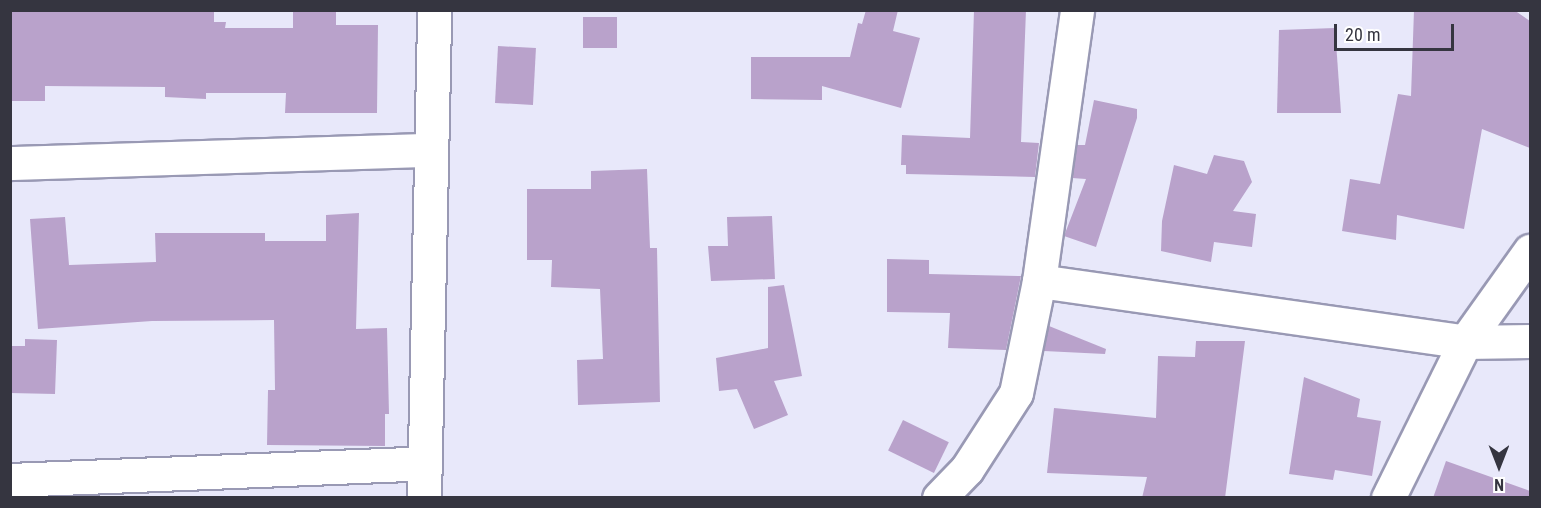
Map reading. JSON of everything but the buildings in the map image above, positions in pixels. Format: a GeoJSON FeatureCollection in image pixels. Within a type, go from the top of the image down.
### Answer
{"type":"FeatureCollection","features":[{"type":"Feature","properties":{"kind":"street"},"geometry":{"type":"LineString","coordinates":[[424,498],[434,10]]}},
{"type":"Feature","properties":{"kind":"street"},"geometry":{"type":"LineString","coordinates":[[939,498],[967,469],[1016,393],[1039,281],[1077,10]]}},
{"type":"Feature","properties":{"kind":"street"},"geometry":{"type":"LineString","coordinates":[[10,163],[431,150]]}},
{"type":"Feature","properties":{"kind":"street"},"geometry":{"type":"LineString","coordinates":[[1388,498],[1465,342],[1530,251]]}},
{"type":"Feature","properties":{"kind":"street"},"geometry":{"type":"LineString","coordinates":[[1039,281],[1465,342],[1530,341]]}},
{"type":"Feature","properties":{"kind":"street"},"geometry":{"type":"LineString","coordinates":[[10,480],[425,463]]}}]}
